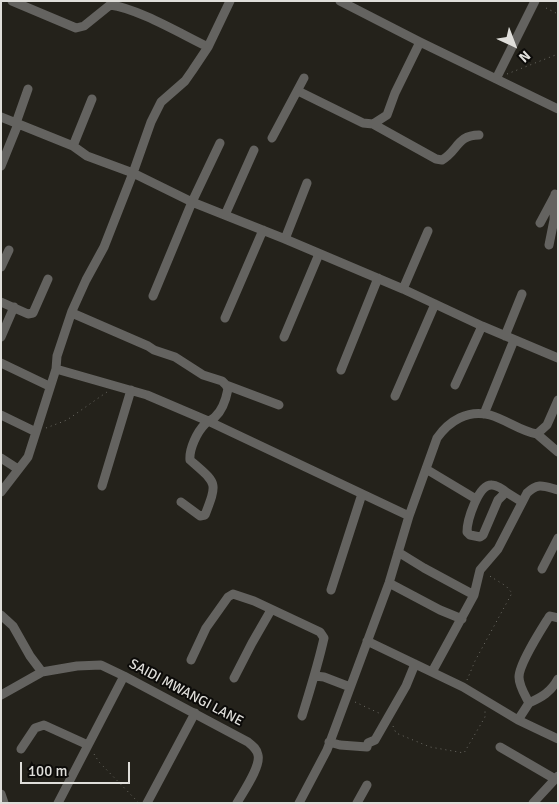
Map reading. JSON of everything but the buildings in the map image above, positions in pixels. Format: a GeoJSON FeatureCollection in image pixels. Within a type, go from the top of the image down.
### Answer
{"type":"FeatureCollection","features":[{"type":"Feature","properties":{"kind":"street"},"geometry":{"type":"LineString","coordinates":[[12,1],[76,28],[84,26],[108,3],[136,12],[208,47]]}},
{"type":"Feature","properties":{"kind":"street"},"geometry":{"type":"LineString","coordinates":[[1,492],[28,457],[49,386],[56,369],[57,356],[72,313],[86,280],[104,247],[151,122],[161,102],[185,81],[208,47],[230,1]]}},
{"type":"Feature","properties":{"kind":"street"},"geometry":{"type":"LineString","coordinates":[[340,1],[558,109]]}},
{"type":"Feature","properties":{"kind":"street"},"geometry":{"type":"LineString","coordinates":[[356,10],[362,1]]}},
{"type":"Feature","properties":{"kind":"street"},"geometry":{"type":"LineString","coordinates":[[496,79],[535,1]]}},
{"type":"Feature","properties":{"kind":"street"},"geometry":{"type":"LineString","coordinates":[[372,124],[386,115],[420,42]]}},
{"type":"Feature","properties":{"kind":"street"},"geometry":{"type":"LineString","coordinates":[[272,138],[304,78]]}},
{"type":"Feature","properties":{"kind":"street"},"geometry":{"type":"LineString","coordinates":[[1,166],[28,89]]}},
{"type":"Feature","properties":{"kind":"street"},"geometry":{"type":"LineString","coordinates":[[298,91],[363,123],[372,124],[436,159],[442,160],[446,158],[462,139],[468,136],[479,135]]}},
{"type":"Feature","properties":{"kind":"street"},"geometry":{"type":"LineString","coordinates":[[73,146],[92,99]]}},
{"type":"Feature","properties":{"kind":"street"},"geometry":{"type":"LineString","coordinates":[[1,117],[73,146],[87,156],[133,173],[192,202],[378,278],[482,326],[558,358]]}},
{"type":"Feature","properties":{"kind":"street"},"geometry":{"type":"LineString","coordinates":[[153,296],[192,202],[220,143]]}},
{"type":"Feature","properties":{"kind":"street"},"geometry":{"type":"LineString","coordinates":[[225,215],[254,150]]}},
{"type":"Feature","properties":{"kind":"street"},"geometry":{"type":"LineString","coordinates":[[285,239],[307,183]]}},
{"type":"Feature","properties":{"kind":"street"},"geometry":{"type":"LineString","coordinates":[[540,223],[556,192]]}},
{"type":"Feature","properties":{"kind":"street"},"geometry":{"type":"LineString","coordinates":[[550,245],[556,192]]}},
{"type":"Feature","properties":{"kind":"street"},"geometry":{"type":"LineString","coordinates":[[225,318],[263,230]]}},
{"type":"Feature","properties":{"kind":"street"},"geometry":{"type":"LineString","coordinates":[[403,289],[428,231]]}},
{"type":"Feature","properties":{"kind":"street"},"geometry":{"type":"LineString","coordinates":[[1,267],[10,250]]}},
{"type":"Feature","properties":{"kind":"street"},"geometry":{"type":"LineString","coordinates":[[284,337],[319,254]]}},
{"type":"Feature","properties":{"kind":"street"},"geometry":{"type":"LineString","coordinates":[[1,302],[28,314],[33,313],[48,278]]}},
{"type":"Feature","properties":{"kind":"street"},"geometry":{"type":"LineString","coordinates":[[341,370],[378,278]]}},
{"type":"Feature","properties":{"kind":"street"},"geometry":{"type":"LineString","coordinates":[[505,336],[522,294]]}},
{"type":"Feature","properties":{"kind":"street"},"geometry":{"type":"LineString","coordinates":[[395,396],[434,304]]}},
{"type":"Feature","properties":{"kind":"street"},"geometry":{"type":"LineString","coordinates":[[1,337],[14,307]]}},
{"type":"Feature","properties":{"kind":"street"},"geometry":{"type":"LineString","coordinates":[[72,313],[174,358],[226,385],[280,405]]}},
{"type":"Feature","properties":{"kind":"street"},"geometry":{"type":"LineString","coordinates":[[455,385],[482,326]]}},
{"type":"Feature","properties":{"kind":"street"},"geometry":{"type":"LineString","coordinates":[[484,414],[514,340]]}},
{"type":"Feature","properties":{"kind":"street"},"geometry":{"type":"LineString","coordinates":[[1,363],[49,386]]}},
{"type":"Feature","properties":{"kind":"street"},"geometry":{"type":"LineString","coordinates":[[56,369],[147,395],[208,421],[409,516]]}},
{"type":"Feature","properties":{"kind":"street"},"geometry":{"type":"LineString","coordinates":[[181,502],[190,510],[203,517],[205,515],[213,494],[214,484],[190,460],[190,456],[196,436],[223,406],[228,389],[226,385]]}},
{"type":"Feature","properties":{"kind":"street"},"geometry":{"type":"LineString","coordinates":[[102,486],[131,390]]}},
{"type":"Feature","properties":{"kind":"street"},"geometry":{"type":"LineString","coordinates":[[537,434],[547,425],[558,400]]}},
{"type":"Feature","properties":{"kind":"street"},"geometry":{"type":"LineString","coordinates":[[1,415],[36,432]]}},
{"type":"Feature","properties":{"kind":"street"},"geometry":{"type":"LineString","coordinates":[[299,803],[329,742],[388,583],[409,516],[437,438],[442,430],[455,419],[468,415],[490,415],[521,430],[537,434],[558,452]]}},
{"type":"Feature","properties":{"kind":"street"},"geometry":{"type":"LineString","coordinates":[[1,458],[18,469]]}},
{"type":"Feature","properties":{"kind":"street"},"geometry":{"type":"LineString","coordinates":[[426,469],[476,499]]}},
{"type":"Feature","properties":{"kind":"street"},"geometry":{"type":"LineString","coordinates":[[506,492],[498,500],[483,535],[480,537],[470,535],[467,532],[469,517],[476,499],[484,488],[489,485],[496,486],[506,492],[522,502]]}},
{"type":"Feature","properties":{"kind":"street"},"geometry":{"type":"LineString","coordinates":[[432,672],[474,594],[480,570],[498,549],[522,502],[533,487],[538,485],[558,490]]}},
{"type":"Feature","properties":{"kind":"street"},"geometry":{"type":"LineString","coordinates":[[331,590],[362,494]]}},
{"type":"Feature","properties":{"kind":"street"},"geometry":{"type":"LineString","coordinates":[[542,569],[558,538]]}},
{"type":"Feature","properties":{"kind":"street"},"geometry":{"type":"LineString","coordinates":[[398,552],[474,594]]}},
{"type":"Feature","properties":{"kind":"street"},"geometry":{"type":"LineString","coordinates":[[388,583],[440,610],[462,619]]}},
{"type":"Feature","properties":{"kind":"street"},"geometry":{"type":"LineString","coordinates":[[191,660],[206,628],[229,595],[237,595],[323,635],[324,638],[315,676],[302,716]]}},
{"type":"Feature","properties":{"kind":"street"},"geometry":{"type":"LineString","coordinates":[[234,678],[271,610]]}},
{"type":"Feature","properties":{"kind":"street"},"geometry":{"type":"LineString","coordinates":[[1,615],[13,626],[30,656],[42,672],[1,695]]}},
{"type":"Feature","properties":{"kind":"street"},"geometry":{"type":"LineString","coordinates":[[529,703],[520,683],[519,676],[523,664],[549,617],[558,618]]}},
{"type":"Feature","properties":{"kind":"street"},"geometry":{"type":"LineString","coordinates":[[367,642],[463,687],[518,720],[558,739]]}},
{"type":"Feature","properties":{"kind":"street"},"geometry":{"type":"LineString","coordinates":[[329,742],[340,745],[367,747],[368,743],[375,740],[406,686],[415,664]]}},
{"type":"Feature","properties":{"kind":"street","name":"SAIDI MWANGI LANE"},"geometry":{"type":"LineString","coordinates":[[42,672],[90,665],[101,666],[124,676],[248,742],[256,749],[259,756],[256,770],[237,803]]}},
{"type":"Feature","properties":{"kind":"street"},"geometry":{"type":"LineString","coordinates":[[58,803],[124,676]]}},
{"type":"Feature","properties":{"kind":"street"},"geometry":{"type":"LineString","coordinates":[[315,676],[324,677],[350,687]]}},
{"type":"Feature","properties":{"kind":"street"},"geometry":{"type":"LineString","coordinates":[[518,720],[529,703],[545,695],[554,687],[558,679]]}},
{"type":"Feature","properties":{"kind":"street"},"geometry":{"type":"LineString","coordinates":[[147,803],[195,713]]}},
{"type":"Feature","properties":{"kind":"street"},"geometry":{"type":"LineString","coordinates":[[21,748],[35,728],[44,725],[88,745]]}},
{"type":"Feature","properties":{"kind":"street"},"geometry":{"type":"LineString","coordinates":[[500,747],[556,777],[534,803]]}},
{"type":"Feature","properties":{"kind":"street"},"geometry":{"type":"LineString","coordinates":[[357,803],[367,785]]}},
{"type":"Feature","properties":{"kind":"street"},"geometry":{"type":"LineString","coordinates":[[1,794],[4,803]]}},
{"type":"Feature","properties":{"kind":"path"},"geometry":{"type":"LineString","coordinates":[[546,8],[558,14]]}},
{"type":"Feature","properties":{"kind":"path"},"geometry":{"type":"LineString","coordinates":[[496,79],[558,54]]}},
{"type":"Feature","properties":{"kind":"path"},"geometry":{"type":"LineString","coordinates":[[36,432],[67,420],[116,386]]}},
{"type":"Feature","properties":{"kind":"path"},"geometry":{"type":"LineString","coordinates":[[463,687],[512,593],[506,586],[480,570]]}},
{"type":"Feature","properties":{"kind":"path"},"geometry":{"type":"LineString","coordinates":[[345,698],[389,717],[396,733],[430,747],[464,753],[485,717],[486,701]]}},
{"type":"Feature","properties":{"kind":"path"},"geometry":{"type":"LineString","coordinates":[[88,745],[99,762],[139,803]]}}]}
